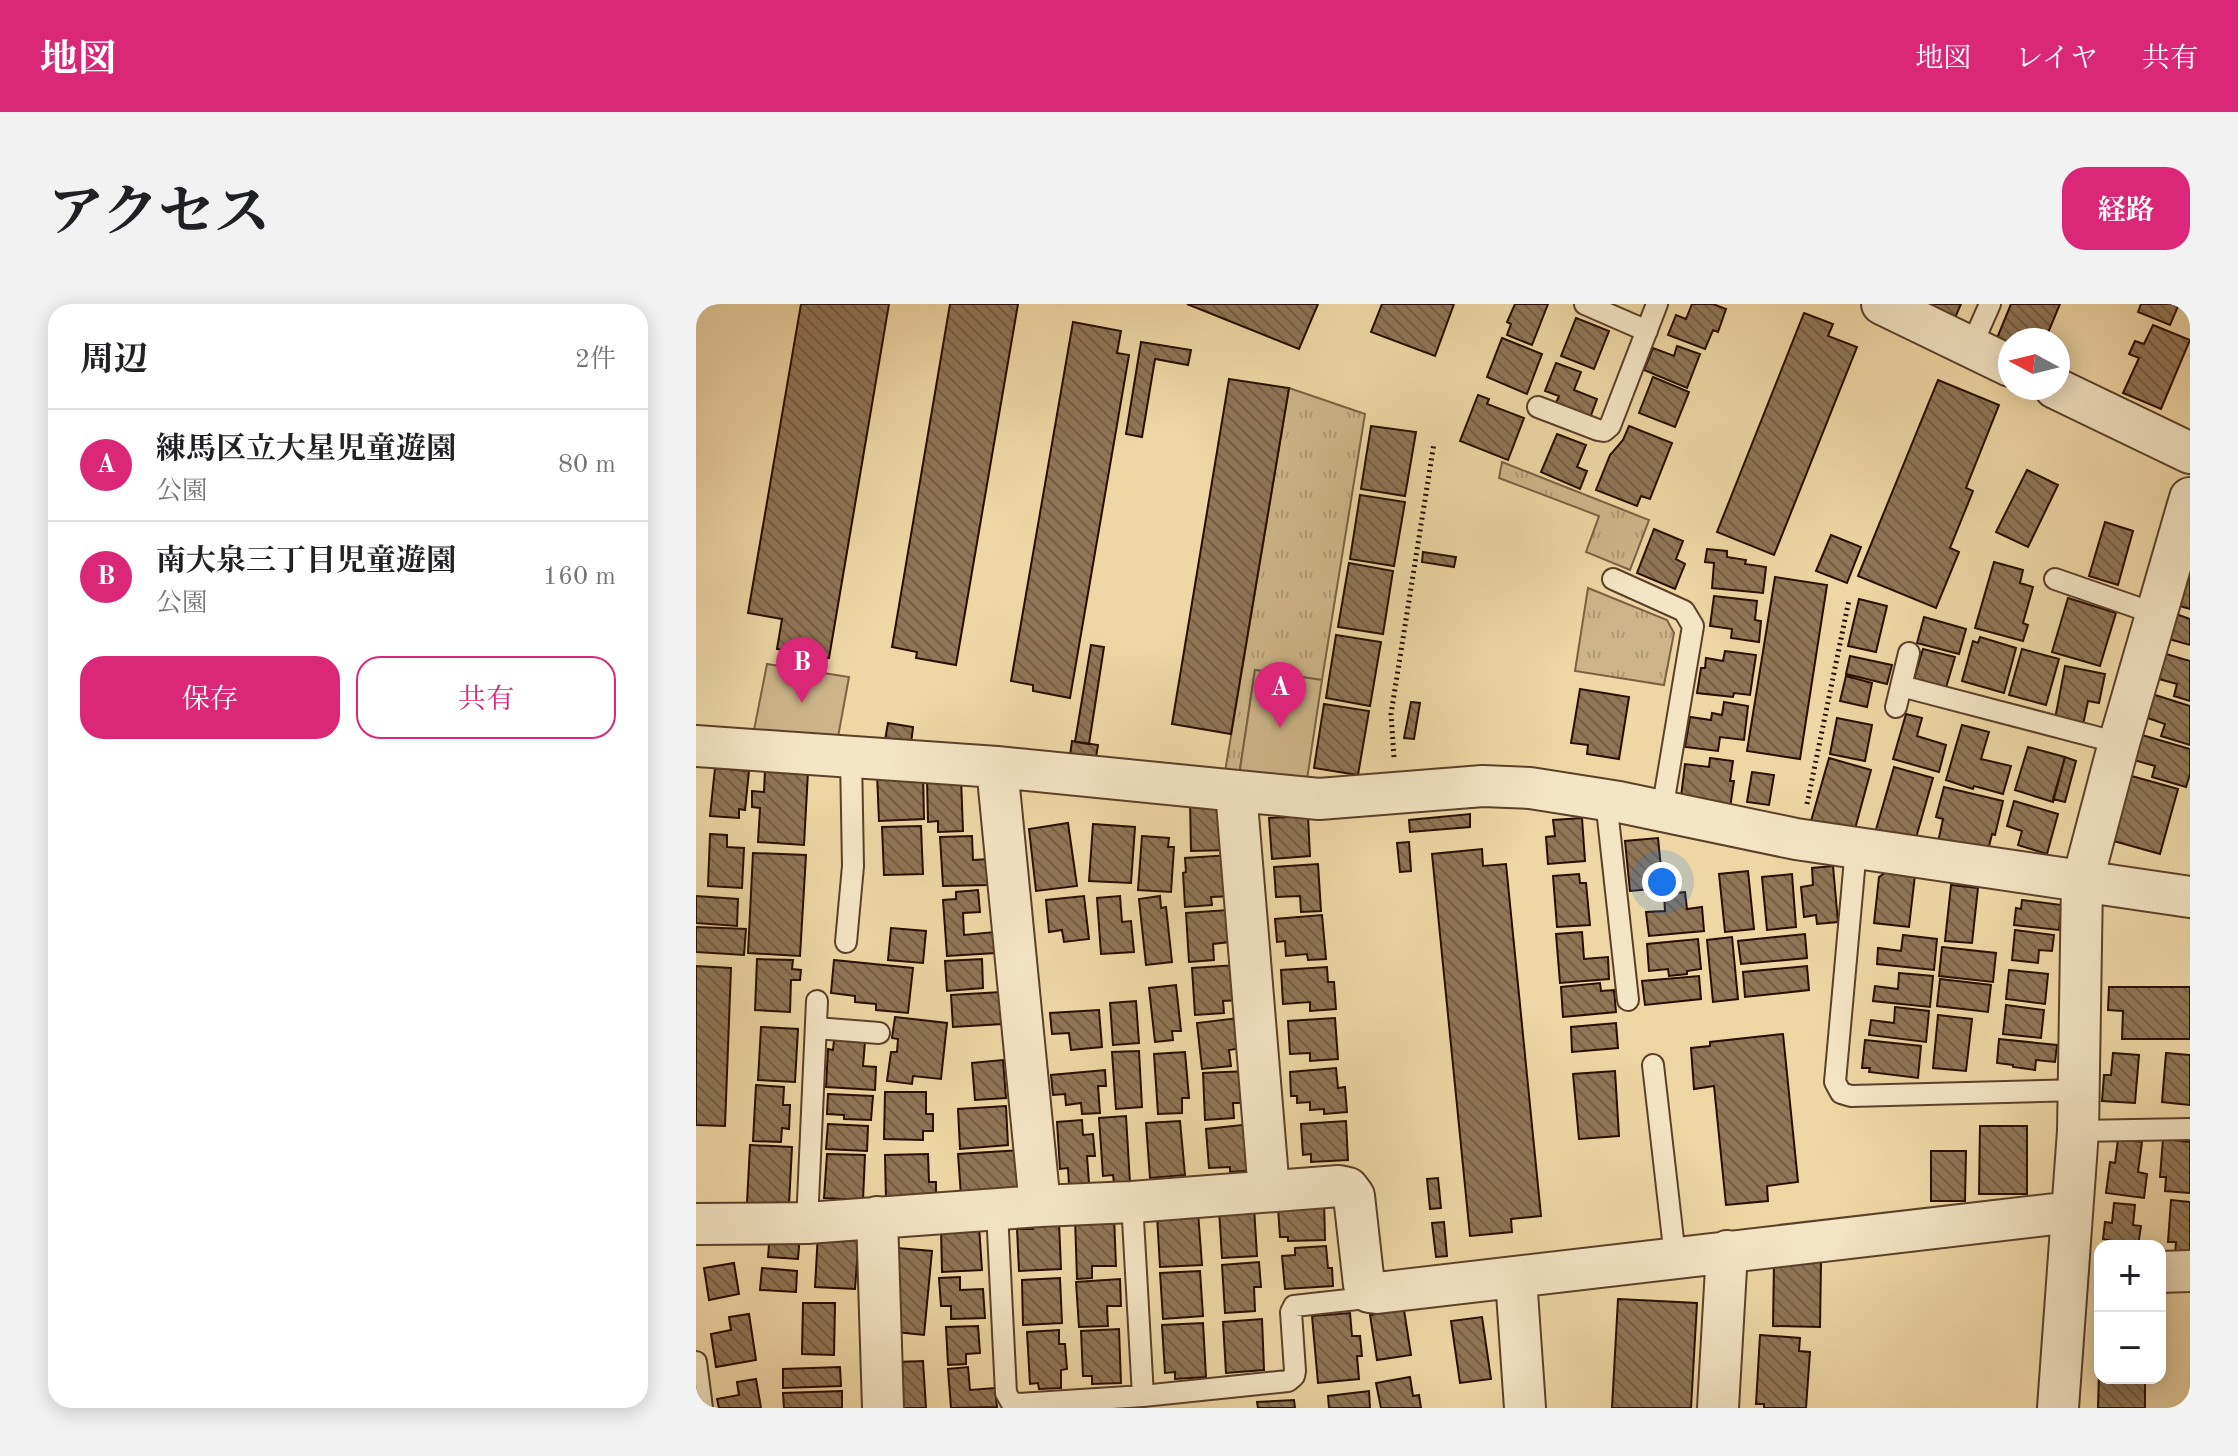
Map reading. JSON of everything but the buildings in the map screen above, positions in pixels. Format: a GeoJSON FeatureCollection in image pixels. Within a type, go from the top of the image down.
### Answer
{"type":"FeatureCollection","features":[{"type":"Feature","properties":{"kind":"street"},"geometry":{"type":"LineString","coordinates":[[1882,304],[1998,360]]}},
{"type":"Feature","properties":{"kind":"street"},"geometry":{"type":"LineString","coordinates":[[2070,395],[2190,453]]}},
{"type":"Feature","properties":{"kind":"street"},"geometry":{"type":"LineString","coordinates":[[2058,1408],[2084,1276],[2072,1212],[2078,1131],[2082,883],[2190,498]]}},
{"type":"Feature","properties":{"kind":"street"},"geometry":{"type":"LineString","coordinates":[[696,746],[997,767],[1319,799],[1483,786],[1530,788],[1606,800],[1796,839],[2190,897]]}},
{"type":"Feature","properties":{"kind":"street"},"geometry":{"type":"LineString","coordinates":[[997,767],[1040,1206]]}},
{"type":"Feature","properties":{"kind":"street"},"geometry":{"type":"LineString","coordinates":[[1236,791],[1269,1191]]}},
{"type":"Feature","properties":{"kind":"street"},"geometry":{"type":"LineString","coordinates":[[696,1224],[807,1223],[1339,1186],[1348,1188],[1354,1196],[1364,1285],[1369,1292],[1516,1278],[2072,1212]]}},
{"type":"Feature","properties":{"kind":"street"},"geometry":{"type":"LineString","coordinates":[[877,1217],[883,1408]]}},
{"type":"Feature","properties":{"kind":"street"},"geometry":{"type":"LineString","coordinates":[[1718,1408],[1727,1251]]}},
{"type":"Feature","properties":{"kind":"street"},"geometry":{"type":"LineString","coordinates":[[2166,1272],[2190,1271]]}},
{"type":"Feature","properties":{"kind":"street"},"geometry":{"type":"LineString","coordinates":[[1516,1278],[1525,1408]]}},
{"type":"Feature","properties":{"kind":"lane"},"geometry":{"type":"LineString","coordinates":[[1585,304],[1647,331]]}},
{"type":"Feature","properties":{"kind":"lane"},"geometry":{"type":"LineString","coordinates":[[1538,407],[1604,431],[1610,426],[1657,304]]}},
{"type":"Feature","properties":{"kind":"lane"},"geometry":{"type":"LineString","coordinates":[[1971,347],[1990,304]]}},
{"type":"Feature","properties":{"kind":"lane"},"geometry":{"type":"LineString","coordinates":[[1613,579],[1684,611],[1693,626],[1662,811]]}},
{"type":"Feature","properties":{"kind":"lane"},"geometry":{"type":"LineString","coordinates":[[2055,579],[2156,614]]}},
{"type":"Feature","properties":{"kind":"lane"},"geometry":{"type":"LineString","coordinates":[[1896,707],[1909,653]]}},
{"type":"Feature","properties":{"kind":"lane"},"geometry":{"type":"LineString","coordinates":[[1901,686],[2119,743]]}},
{"type":"Feature","properties":{"kind":"lane"},"geometry":{"type":"LineString","coordinates":[[846,942],[853,866],[851,757]]}},
{"type":"Feature","properties":{"kind":"lane"},"geometry":{"type":"LineString","coordinates":[[1606,800],[1628,1000]]}},
{"type":"Feature","properties":{"kind":"lane"},"geometry":{"type":"LineString","coordinates":[[1856,848],[1835,1082],[1841,1093],[1851,1096],[2079,1090]]}},
{"type":"Feature","properties":{"kind":"lane"},"geometry":{"type":"LineString","coordinates":[[807,1223],[817,1001]]}},
{"type":"Feature","properties":{"kind":"lane"},"geometry":{"type":"LineString","coordinates":[[816,1028],[879,1033]]}},
{"type":"Feature","properties":{"kind":"lane"},"geometry":{"type":"LineString","coordinates":[[1653,1065],[1675,1257]]}},
{"type":"Feature","properties":{"kind":"lane"},"geometry":{"type":"LineString","coordinates":[[2078,1131],[2190,1129]]}},
{"type":"Feature","properties":{"kind":"lane"},"geometry":{"type":"LineString","coordinates":[[1132,1202],[1143,1396]]}},
{"type":"Feature","properties":{"kind":"lane"},"geometry":{"type":"LineString","coordinates":[[997,1211],[1006,1393],[1011,1402],[1019,1404],[1143,1396],[1288,1381],[1295,1371],[1291,1312],[1294,1306],[1357,1299],[1369,1292]]}},
{"type":"Feature","properties":{"kind":"lane"},"geometry":{"type":"LineString","coordinates":[[696,1362],[702,1408]]}},
{"type":"Feature","properties":{"kind":"path"},"geometry":{"type":"LineString","coordinates":[[1386,793],[1395,753],[1391,714],[1434,443]]}},
{"type":"Feature","properties":{"kind":"path"},"geometry":{"type":"LineString","coordinates":[[1796,839],[1811,790],[1849,600]]}},
{"type":"Feature","properties":{"kind":"green space"},"geometry":{"type":"Polygon","coordinates":[[[1289,388],[1365,414],[1322,680],[1255,670],[1239,776],[1225,772],[1289,388]]]}},
{"type":"Feature","properties":{"kind":"green space"},"geometry":{"type":"Polygon","coordinates":[[[1502,462],[1649,520],[1630,570],[1586,552],[1599,516],[1499,478],[1502,462]]]}},
{"type":"Feature","properties":{"kind":"green space"},"geometry":{"type":"Polygon","coordinates":[[[1588,588],[1667,620],[1674,633],[1664,685],[1575,671],[1588,588]]]}},
{"type":"Feature","properties":{"kind":"green space"},"geometry":{"type":"Polygon","coordinates":[[[767,664],[849,677],[838,737],[754,730],[767,664]]]}},
{"type":"Feature","properties":{"kind":"green space"},"geometry":{"type":"Polygon","coordinates":[[[1255,670],[1322,680],[1306,786],[1239,776],[1255,670]]]}},
{"type":"Feature","properties":{"kind":"place","name":"南大泉三丁目児童遊園"},"geometry":{"type":"Point","coordinates":[802,703]}},
{"type":"Feature","properties":{"kind":"place","name":"練馬区立大星児童遊園"},"geometry":{"type":"Point","coordinates":[1280,728]}}]}
